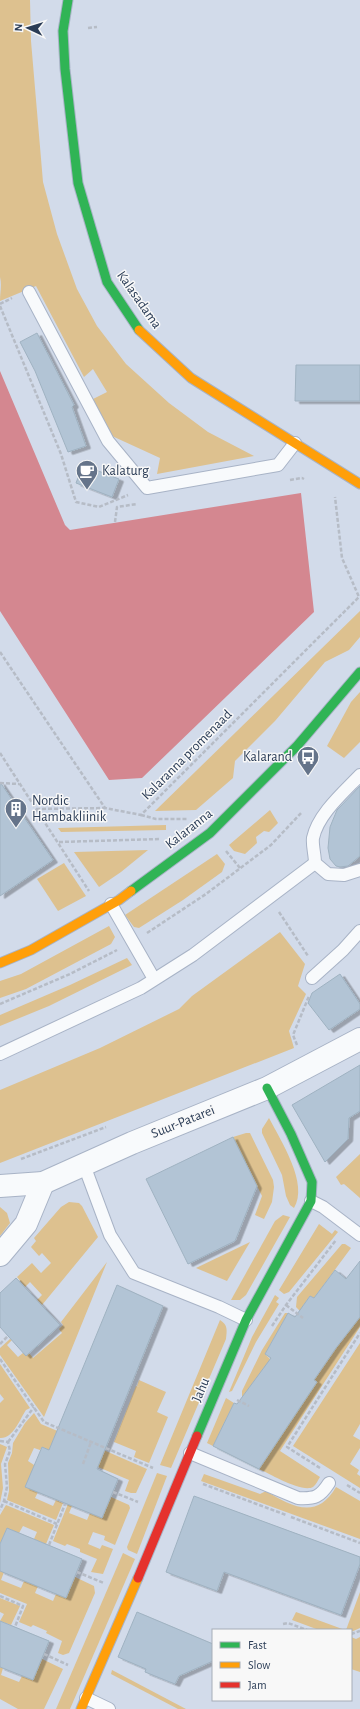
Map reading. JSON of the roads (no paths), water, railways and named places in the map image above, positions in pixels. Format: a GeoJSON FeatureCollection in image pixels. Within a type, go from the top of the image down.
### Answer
{"type":"FeatureCollection","features":[{"type":"Feature","properties":{"kind":"street","name":"Kalasadama"},"geometry":{"type":"LineString","coordinates":[[68,0],[63,31],[65,69],[78,183],[106,282],[141,333],[191,378],[360,484]]}},
{"type":"Feature","properties":{"kind":"street","name":"Kalaranna"},"geometry":{"type":"LineString","coordinates":[[0,963],[31,950],[111,904],[215,828],[297,746],[360,672]]}},
{"type":"Feature","properties":{"kind":"street","name":"Suur-Patarei"},"geometry":{"type":"LineString","coordinates":[[0,1186],[43,1183],[132,1143],[267,1088],[360,1039]]}},
{"type":"Feature","properties":{"kind":"street","name":"Jahu"},"geometry":{"type":"LineString","coordinates":[[81,1709],[246,1320],[311,1201],[312,1182],[291,1134],[267,1088]]}},
{"type":"Feature","properties":{"kind":"street"},"geometry":{"type":"LineString","coordinates":[[0,1255],[26,1224],[43,1183]]}},
{"type":"Feature","properties":{"kind":"lane"},"geometry":{"type":"LineString","coordinates":[[29,292],[108,441],[148,488],[278,465],[295,443]]}},
{"type":"Feature","properties":{"kind":"lane"},"geometry":{"type":"LineString","coordinates":[[360,775],[329,807],[313,838],[315,863],[328,874],[344,875],[360,870]]}},
{"type":"Feature","properties":{"kind":"lane"},"geometry":{"type":"LineString","coordinates":[[0,1054],[141,988],[193,955],[315,863]]}},
{"type":"Feature","properties":{"kind":"lane"},"geometry":{"type":"LineString","coordinates":[[111,904],[154,980]]}},
{"type":"Feature","properties":{"kind":"lane"},"geometry":{"type":"LineString","coordinates":[[312,984],[360,931]]}},
{"type":"Feature","properties":{"kind":"lane"},"geometry":{"type":"LineString","coordinates":[[84,1165],[110,1235],[134,1273],[219,1307],[246,1320]]}},
{"type":"Feature","properties":{"kind":"lane"},"geometry":{"type":"LineString","coordinates":[[311,1201],[323,1207],[360,1235]]}},
{"type":"Feature","properties":{"kind":"lane"},"geometry":{"type":"LineString","coordinates":[[190,1453],[298,1498],[310,1499],[322,1493],[335,1482]]}},
{"type":"Feature","properties":{"kind":"lane"},"geometry":{"type":"LineString","coordinates":[[86,1698],[109,1709]]}},
{"type":"Feature","properties":{"kind":"place","name":"Kalaturg"},"geometry":{"type":"Point","coordinates":[87,490]}},
{"type":"Feature","properties":{"kind":"place","name":"Kalarand"},"geometry":{"type":"Point","coordinates":[308,776]}},
{"type":"Feature","properties":{"kind":"place","name":"Nordic Hambakliinik"},"geometry":{"type":"Point","coordinates":[16,828]}}]}
